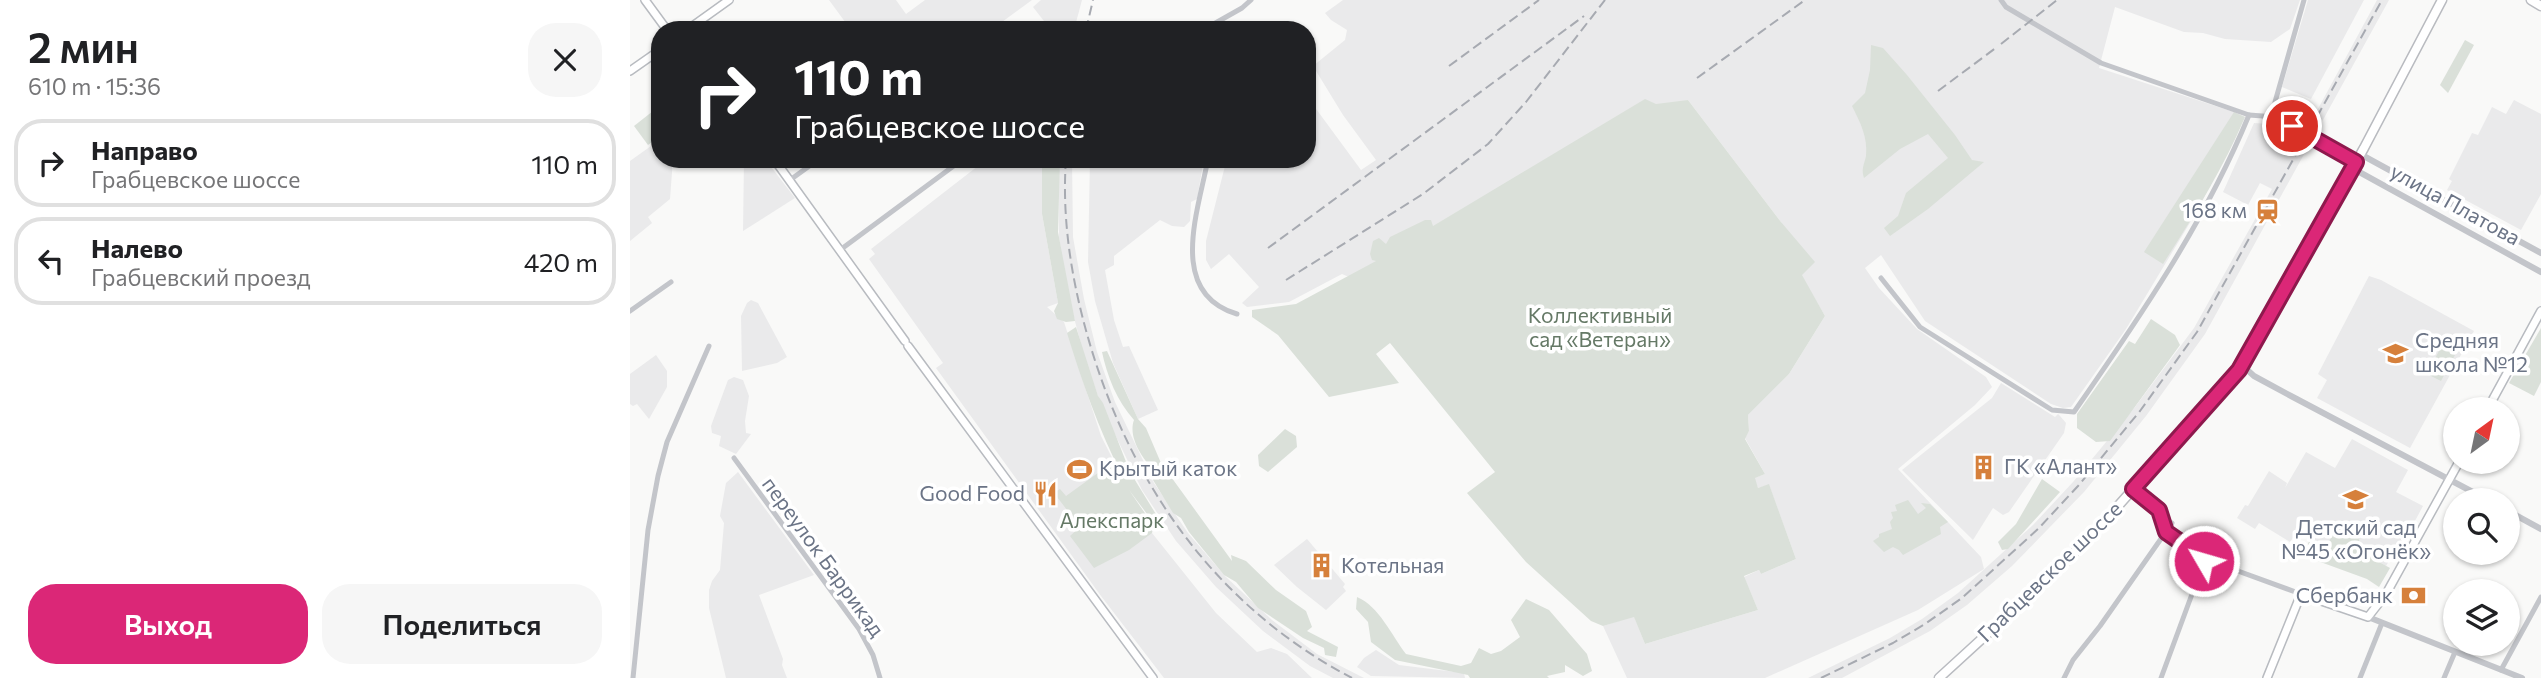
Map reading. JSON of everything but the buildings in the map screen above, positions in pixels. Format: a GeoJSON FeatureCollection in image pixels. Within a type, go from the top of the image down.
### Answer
{"type":"FeatureCollection","features":[{"type":"Feature","properties":{"kind":"main road"},"geometry":{"type":"LineString","coordinates":[[645,0],[660,21]]}},
{"type":"Feature","properties":{"kind":"main road"},"geometry":{"type":"LineString","coordinates":[[700,21],[729,0]]}},
{"type":"Feature","properties":{"kind":"main road","name":"Грабцевское шоссе"},"geometry":{"type":"LineString","coordinates":[[1939,678],[2055,572],[2243,366],[2442,0]]}},
{"type":"Feature","properties":{"kind":"main road"},"geometry":{"type":"LineString","coordinates":[[2531,0],[2541,6]]}},
{"type":"Feature","properties":{"kind":"main road"},"geometry":{"type":"LineString","coordinates":[[630,71],[651,56]]}},
{"type":"Feature","properties":{"kind":"main road"},"geometry":{"type":"LineString","coordinates":[[781,168],[1149,676]]}},
{"type":"Feature","properties":{"kind":"main road"},"geometry":{"type":"LineString","coordinates":[[2494,397],[2541,311]]}},
{"type":"Feature","properties":{"kind":"main road"},"geometry":{"type":"LineString","coordinates":[[2267,678],[2301,594],[2368,617],[2386,594],[2452,474]]}},
{"type":"Feature","properties":{"kind":"street"},"geometry":{"type":"LineString","coordinates":[[1219,21],[1251,0]]}},
{"type":"Feature","properties":{"kind":"street"},"geometry":{"type":"LineString","coordinates":[[2001,0],[2006,6],[2101,63],[2249,115],[2276,117],[2356,161]]}},
{"type":"Feature","properties":{"kind":"street"},"geometry":{"type":"LineString","coordinates":[[2276,117],[2275,102],[2304,0]]}},
{"type":"Feature","properties":{"kind":"street"},"geometry":{"type":"LineString","coordinates":[[1881,278],[1920,327],[2052,410],[2074,412],[2129,334],[2202,215],[2249,115]]}},
{"type":"Feature","properties":{"kind":"street","name":"улица Платова"},"geometry":{"type":"LineString","coordinates":[[2356,161],[2541,253]]}},
{"type":"Feature","properties":{"kind":"street","name":"улица Платова"},"geometry":{"type":"LineString","coordinates":[[2356,161],[2541,272]]}},
{"type":"Feature","properties":{"kind":"street"},"geometry":{"type":"LineString","coordinates":[[790,180],[807,168]]}},
{"type":"Feature","properties":{"kind":"street"},"geometry":{"type":"LineString","coordinates":[[840,250],[951,168]]}},
{"type":"Feature","properties":{"kind":"street"},"geometry":{"type":"LineString","coordinates":[[1206,168],[1191,257],[1202,291],[1221,309],[1237,314]]}},
{"type":"Feature","properties":{"kind":"street"},"geometry":{"type":"LineString","coordinates":[[630,311],[671,282]]}},
{"type":"Feature","properties":{"kind":"street"},"geometry":{"type":"LineString","coordinates":[[633,678],[648,530],[658,476],[667,442],[709,346]]}},
{"type":"Feature","properties":{"kind":"street"},"geometry":{"type":"LineString","coordinates":[[2243,366],[2254,376],[2466,488]]}},
{"type":"Feature","properties":{"kind":"street","name":"переулок Баррикад"},"geometry":{"type":"LineString","coordinates":[[734,458],[859,629],[873,656],[880,678]]}},
{"type":"Feature","properties":{"kind":"street"},"geometry":{"type":"LineString","coordinates":[[2133,489],[2159,510],[2166,532],[2205,559],[2301,594]]}},
{"type":"Feature","properties":{"kind":"street"},"geometry":{"type":"LineString","coordinates":[[2520,518],[2541,529]]}},
{"type":"Feature","properties":{"kind":"street"},"geometry":{"type":"LineString","coordinates":[[2064,678],[2073,660],[2172,523]]}},
{"type":"Feature","properties":{"kind":"street"},"geometry":{"type":"LineString","coordinates":[[2161,678],[2205,559]]}},
{"type":"Feature","properties":{"kind":"street"},"geometry":{"type":"LineString","coordinates":[[2501,670],[2541,597]]}},
{"type":"Feature","properties":{"kind":"street"},"geometry":{"type":"LineString","coordinates":[[2368,617],[2443,647]]}},
{"type":"Feature","properties":{"kind":"street"},"geometry":{"type":"LineString","coordinates":[[2360,678],[2382,623]]}},
{"type":"Feature","properties":{"kind":"street"},"geometry":{"type":"LineString","coordinates":[[2444,678],[2453,656]]}},
{"type":"Feature","properties":{"kind":"street"},"geometry":{"type":"LineString","coordinates":[[2465,656],[2522,678]]}},
{"type":"Feature","properties":{"kind":"shaded area"},"geometry":{"type":"Polygon","coordinates":[[[829,0],[896,0],[906,14],[925,0],[1032,0],[1003,21],[844,21],[829,0]]]}},
{"type":"Feature","properties":{"kind":"shaded area"},"geometry":{"type":"Polygon","coordinates":[[[1041,0],[1082,0],[1076,21],[1044,21],[1033,7],[1041,0]]]}},
{"type":"Feature","properties":{"kind":"shaded area"},"geometry":{"type":"Polygon","coordinates":[[[1343,0],[2300,0],[2290,29],[2271,42],[2225,39],[2203,33],[2184,32],[2115,7],[2099,68],[2245,117],[2197,211],[2126,329],[2071,407],[2063,408],[2051,404],[1925,321],[1881,255],[1865,268],[1879,288],[1917,329],[1986,377],[1992,387],[1975,405],[1898,469],[1981,557],[1984,569],[1918,610],[1765,678],[1627,678],[1603,626],[1634,616],[1645,644],[1758,610],[1744,577],[1759,570],[1761,574],[1796,559],[1769,485],[1758,488],[1754,478],[1765,474],[1745,438],[1749,431],[1748,415],[1789,374],[1825,316],[1801,275],[1781,222],[1688,100],[1349,277],[1342,274],[1289,302],[1247,307],[1242,303],[1259,287],[1229,254],[1211,269],[1206,260],[1206,241],[1224,168],[1316,168],[1316,109],[1361,170],[1376,160],[1343,115],[1316,71],[1316,64],[1345,40],[1347,30],[1325,13],[1343,0]]]}},
{"type":"Feature","properties":{"kind":"shaded area"},"geometry":{"type":"Polygon","coordinates":[[[2308,0],[2364,0],[2311,99],[2282,87],[2308,0]]]}},
{"type":"Feature","properties":{"kind":"shaded area"},"geometry":{"type":"Polygon","coordinates":[[[2377,0],[2389,0],[2205,334],[2146,416],[2084,492],[2012,566],[1967,605],[1930,631],[1842,678],[1808,678],[1890,638],[1958,593],[2033,525],[2073,482],[2135,407],[2194,328],[2272,189],[2260,183],[2248,205],[2223,192],[2254,123],[2269,124],[2300,142],[2377,0]]]}},
{"type":"Feature","properties":{"kind":"shaded area"},"geometry":{"type":"Polygon","coordinates":[[[2514,100],[2541,114],[2541,194],[2521,230],[2447,190],[2452,181],[2449,179],[2472,133],[2478,135],[2492,107],[2506,114],[2514,100]]]}},
{"type":"Feature","properties":{"kind":"shaded area"},"geometry":{"type":"Polygon","coordinates":[[[651,146],[651,168],[672,168],[670,199],[648,217],[652,223],[630,241],[630,161],[651,146]]]}},
{"type":"Feature","properties":{"kind":"shaded area"},"geometry":{"type":"Polygon","coordinates":[[[744,168],[772,168],[795,198],[743,231],[744,168]]]}},
{"type":"Feature","properties":{"kind":"shaded area"},"geometry":{"type":"Polygon","coordinates":[[[975,168],[1042,168],[1042,214],[1058,303],[1047,307],[1064,322],[1101,436],[1129,491],[1153,525],[1152,533],[1216,613],[1257,652],[1271,648],[1287,654],[1312,678],[1164,678],[1101,596],[936,368],[943,363],[869,259],[875,254],[871,249],[975,168]]]}},
{"type":"Feature","properties":{"kind":"shaded area"},"geometry":{"type":"Polygon","coordinates":[[[1058,168],[1072,168],[1073,237],[1097,352],[1115,402],[1154,483],[1188,533],[1226,577],[1272,620],[1317,654],[1364,678],[1333,678],[1310,666],[1263,631],[1216,587],[1176,541],[1142,490],[1102,408],[1084,356],[1070,302],[1059,238],[1058,168]]]}},
{"type":"Feature","properties":{"kind":"shaded area"},"geometry":{"type":"Polygon","coordinates":[[[1090,168],[1202,168],[1197,199],[1191,202],[1190,221],[1184,227],[1172,226],[1160,220],[1114,256],[1114,265],[1105,270],[1114,320],[1123,347],[1129,346],[1158,410],[1138,419],[1113,363],[1095,301],[1088,262],[1090,168]]]}},
{"type":"Feature","properties":{"kind":"shaded area","name":"Средняя школа №12"},"geometry":{"type":"Polygon","coordinates":[[[2369,276],[2474,331],[2410,448],[2317,398],[2327,380],[2318,374],[2369,276]]]}},
{"type":"Feature","properties":{"kind":"shaded area"},"geometry":{"type":"Polygon","coordinates":[[[751,300],[758,303],[787,357],[777,363],[742,371],[741,316],[751,300]]]}},
{"type":"Feature","properties":{"kind":"shaded area"},"geometry":{"type":"Polygon","coordinates":[[[656,355],[667,371],[667,387],[649,419],[637,404],[630,404],[630,374],[656,355]]]}},
{"type":"Feature","properties":{"kind":"shaded area"},"geometry":{"type":"Polygon","coordinates":[[[734,377],[743,380],[749,396],[745,421],[746,433],[751,434],[736,454],[719,446],[721,436],[712,433],[711,426],[728,380],[734,377]]]}},
{"type":"Feature","properties":{"kind":"shaded area"},"geometry":{"type":"Polygon","coordinates":[[[2001,383],[2055,417],[2058,414],[2066,423],[2064,433],[2009,512],[2003,515],[1993,508],[1973,540],[1902,470],[1992,398],[2001,383]]]}},
{"type":"Feature","properties":{"kind":"shaded area","name":"Детский сад №45 «Огонёк»"},"geometry":{"type":"Polygon","coordinates":[[[2352,439],[2408,470],[2396,492],[2423,506],[2402,545],[2398,545],[2386,566],[2361,552],[2355,565],[2304,537],[2295,535],[2290,542],[2259,523],[2255,529],[2237,518],[2245,505],[2248,506],[2269,471],[2287,483],[2285,488],[2306,452],[2335,468],[2352,439]]]}},
{"type":"Feature","properties":{"kind":"shaded area"},"geometry":{"type":"Polygon","coordinates":[[[738,472],[814,575],[759,595],[783,659],[782,665],[787,678],[726,678],[709,608],[709,590],[720,570],[724,523],[720,516],[726,483],[738,472]]]}},
{"type":"Feature","properties":{"kind":"shaded area"},"geometry":{"type":"Polygon","coordinates":[[[1307,539],[1345,584],[1343,587],[1346,591],[1326,610],[1274,565],[1307,539]]]}},
{"type":"Feature","properties":{"kind":"shaded area"},"geometry":{"type":"Polygon","coordinates":[[[1376,650],[1399,665],[1464,673],[1465,678],[1371,676],[1357,667],[1376,650]]]}},
{"type":"Feature","properties":{"kind":"green space"},"geometry":{"type":"Polygon","coordinates":[[[2465,40],[2474,45],[2448,93],[2440,85],[2465,40]]]}},
{"type":"Feature","properties":{"kind":"green space"},"geometry":{"type":"Polygon","coordinates":[[[1871,45],[1883,48],[1907,75],[1972,160],[1984,162],[1928,209],[1890,236],[1884,228],[1898,216],[1906,193],[1948,158],[1928,134],[1900,149],[1864,178],[1865,136],[1852,106],[1865,93],[1870,70],[1871,45]]]}},
{"type":"Feature","properties":{"kind":"green space","name":"Коллективный сад «Ветеран»"},"geometry":{"type":"Polygon","coordinates":[[[1645,99],[1656,104],[1688,100],[1815,262],[1802,275],[1825,316],[1789,374],[1748,415],[1749,431],[1745,439],[1765,474],[1755,478],[1758,488],[1769,484],[1796,559],[1761,574],[1759,570],[1744,576],[1758,610],[1645,644],[1634,617],[1603,626],[1591,621],[1526,562],[1467,493],[1495,472],[1390,343],[1376,354],[1399,383],[1329,397],[1278,335],[1252,317],[1252,310],[1296,304],[1376,261],[1372,260],[1370,254],[1373,241],[1379,238],[1386,244],[1390,237],[1425,220],[1431,220],[1433,226],[1645,99]]]}},
{"type":"Feature","properties":{"kind":"green space"},"geometry":{"type":"Polygon","coordinates":[[[2234,112],[2245,117],[2207,192],[2163,264],[2144,252],[2234,112]]]}},
{"type":"Feature","properties":{"kind":"green space"},"geometry":{"type":"Polygon","coordinates":[[[651,113],[651,143],[648,145],[634,126],[651,113]]]}},
{"type":"Feature","properties":{"kind":"green space"},"geometry":{"type":"Polygon","coordinates":[[[1042,168],[1060,168],[1058,232],[1075,321],[1057,319],[1054,311],[1058,303],[1042,214],[1042,168]]]}},
{"type":"Feature","properties":{"kind":"green space"},"geometry":{"type":"Polygon","coordinates":[[[2151,319],[2175,335],[2180,345],[2110,441],[2096,442],[2077,428],[2077,414],[2129,341],[2135,344],[2151,319]]]}},
{"type":"Feature","properties":{"kind":"green space","name":"Алекспарк"},"geometry":{"type":"Polygon","coordinates":[[[1076,327],[1098,396],[1130,472],[1162,524],[1160,527],[1156,526],[1129,490],[1153,525],[1152,533],[1129,550],[1094,568],[1070,536],[1080,527],[1054,493],[1060,489],[1066,496],[1109,465],[1122,475],[1092,406],[1067,333],[1076,327]]]}},
{"type":"Feature","properties":{"kind":"green space"},"geometry":{"type":"Polygon","coordinates":[[[2541,328],[2541,382],[2534,396],[2509,383],[2541,328]]]}},
{"type":"Feature","properties":{"kind":"green space"},"geometry":{"type":"Polygon","coordinates":[[[2441,347],[2455,355],[2441,381],[2427,374],[2441,347]]]}},
{"type":"Feature","properties":{"kind":"green space"},"geometry":{"type":"Polygon","coordinates":[[[1107,351],[1161,463],[1232,561],[1231,555],[1246,561],[1276,590],[1306,611],[1312,627],[1307,631],[1338,647],[1336,657],[1325,655],[1324,648],[1303,638],[1258,608],[1236,582],[1224,575],[1181,518],[1173,513],[1153,480],[1152,468],[1137,446],[1133,433],[1134,420],[1118,396],[1107,370],[1102,352],[1107,351]]]}},
{"type":"Feature","properties":{"kind":"green space"},"geometry":{"type":"Polygon","coordinates":[[[1285,429],[1296,436],[1297,447],[1268,472],[1259,466],[1258,455],[1285,429]]]}},
{"type":"Feature","properties":{"kind":"green space"},"geometry":{"type":"Polygon","coordinates":[[[2042,479],[2060,492],[2008,549],[2002,550],[1998,542],[2016,524],[2042,479]]]}},
{"type":"Feature","properties":{"kind":"green space"},"geometry":{"type":"Polygon","coordinates":[[[1908,500],[1918,514],[1926,508],[1921,503],[1930,504],[1948,522],[1940,527],[1941,534],[1903,555],[1893,547],[1884,552],[1873,541],[1879,534],[1892,529],[1891,512],[1897,511],[1895,505],[1908,500]]]}},
{"type":"Feature","properties":{"kind":"green space"},"geometry":{"type":"Polygon","coordinates":[[[2337,524],[2358,534],[2361,552],[2390,568],[2379,587],[2367,579],[2304,556],[2309,541],[2328,544],[2337,524]]]}},
{"type":"Feature","properties":{"kind":"green space"},"geometry":{"type":"Polygon","coordinates":[[[1357,597],[1372,607],[1406,654],[1461,666],[1471,663],[1479,648],[1491,654],[1501,651],[1520,637],[1511,620],[1526,599],[1549,610],[1587,654],[1592,671],[1583,676],[1565,665],[1565,672],[1547,676],[1549,678],[1470,678],[1468,675],[1395,660],[1371,642],[1368,622],[1356,609],[1357,597]]]}},
{"type":"Feature","properties":{"kind":"railway"},"geometry":{"type":"LineString","coordinates":[[1088,21],[1093,0]]}},
{"type":"Feature","properties":{"kind":"railway"},"geometry":{"type":"LineString","coordinates":[[1449,66],[1539,0]]}},
{"type":"Feature","properties":{"kind":"railway"},"geometry":{"type":"LineString","coordinates":[[1286,280],[1423,194],[1488,144],[1526,102],[1605,0]]}},
{"type":"Feature","properties":{"kind":"railway"},"geometry":{"type":"LineString","coordinates":[[1697,78],[1805,0]]}},
{"type":"Feature","properties":{"kind":"railway"},"geometry":{"type":"LineString","coordinates":[[2001,44],[2057,0]]}},
{"type":"Feature","properties":{"kind":"railway"},"geometry":{"type":"LineString","coordinates":[[1821,678],[1893,643],[1962,598],[2038,529],[2078,486],[2140,411],[2197,332],[2382,0]]}},
{"type":"Feature","properties":{"kind":"railway"},"geometry":{"type":"LineString","coordinates":[[1268,248],[1584,16]]}},
{"type":"Feature","properties":{"kind":"railway"},"geometry":{"type":"LineString","coordinates":[[1938,91],[1997,47]]}},
{"type":"Feature","properties":{"kind":"railway"},"geometry":{"type":"LineString","coordinates":[[1066,168],[1068,242],[1084,323],[1101,379],[1123,432],[1149,483],[1180,530],[1216,573],[1256,613],[1302,648],[1352,678]]}},
{"type":"Feature","properties":{"kind":"place","name":"168 км"},"geometry":{"type":"Point","coordinates":[2267,211]}},
{"type":"Feature","properties":{"kind":"place","name":"Средняя школа №12"},"geometry":{"type":"Point","coordinates":[2395,353]}},
{"type":"Feature","properties":{"kind":"place","name":"ГК «Алант»"},"geometry":{"type":"Point","coordinates":[1984,467]}},
{"type":"Feature","properties":{"kind":"place","name":"Крытый каток"},"geometry":{"type":"Point","coordinates":[1079,469]}},
{"type":"Feature","properties":{"kind":"place","name":"Good Food"},"geometry":{"type":"Point","coordinates":[1045,494]}},
{"type":"Feature","properties":{"kind":"place","name":"Детский сад №45 «Огонёк»"},"geometry":{"type":"Point","coordinates":[2356,499]}},
{"type":"Feature","properties":{"kind":"place","name":"Котельная"},"geometry":{"type":"Point","coordinates":[1321,566]}},
{"type":"Feature","properties":{"kind":"place","name":"Сбербанк"},"geometry":{"type":"Point","coordinates":[2413,596]}},
{"type":"Feature","properties":{"kind":"route"},"geometry":{"type":"LineString","coordinates":[[2204,561],[2205,559],[2166,532],[2159,510],[2133,489],[2239,370],[2356,162],[2292,126]]}}]}
